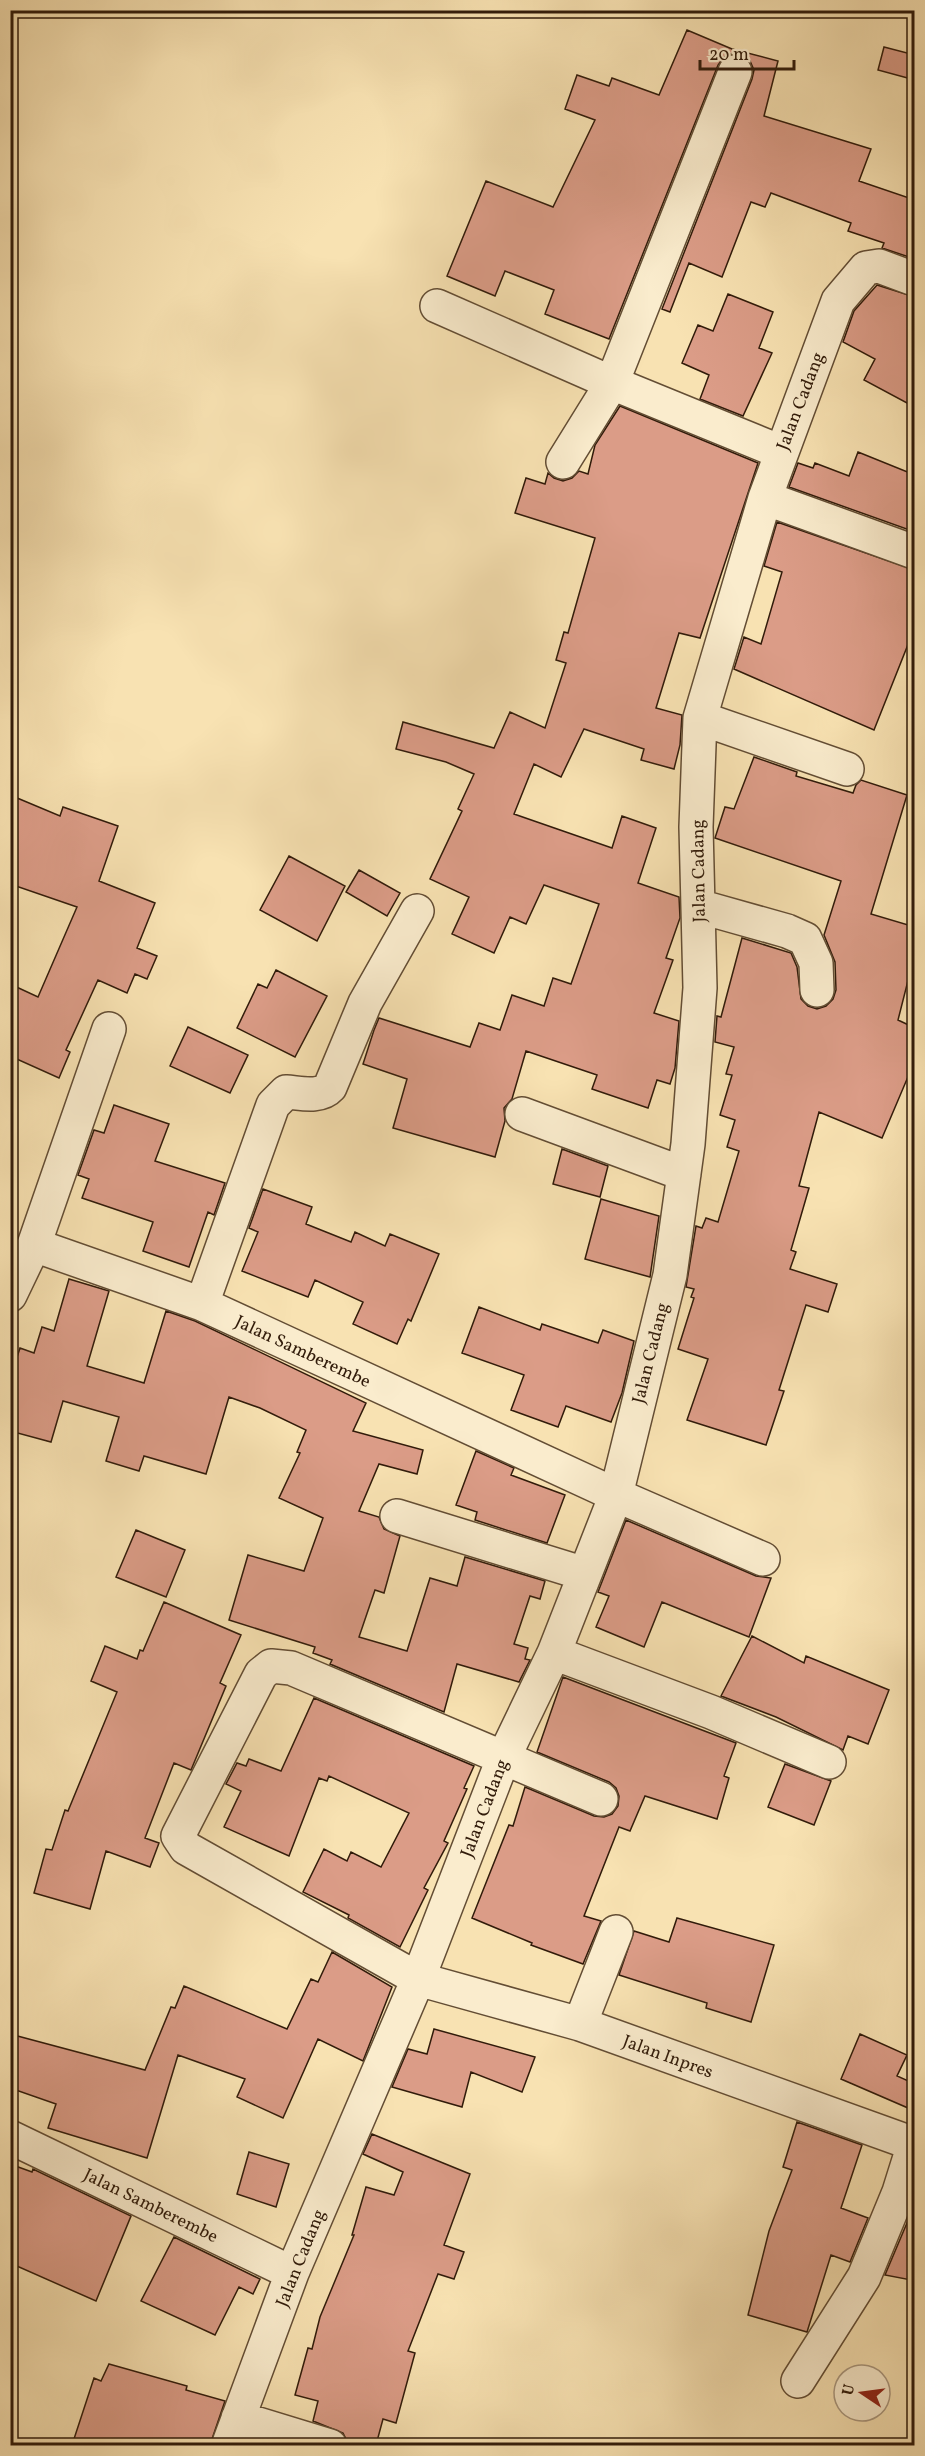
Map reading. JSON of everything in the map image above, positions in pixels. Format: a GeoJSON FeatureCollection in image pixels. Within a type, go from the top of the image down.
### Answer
{"type":"FeatureCollection","features":[{"type":"Feature","properties":{"kind":"street"},"geometry":{"type":"LineString","coordinates":[[563,462],[612,383],[735,72]]}},
{"type":"Feature","properties":{"kind":"street","name":"Jalan Cadang"},"geometry":{"type":"LineString","coordinates":[[233,2432],[292,2273],[418,1979],[502,1760],[554,1653],[616,1495],[670,1275],[684,1173],[700,988],[696,827],[700,718],[765,498],[838,301],[866,268],[879,266],[915,279]]}},
{"type":"Feature","properties":{"kind":"street"},"geometry":{"type":"LineString","coordinates":[[437,306],[612,383],[781,452]]}},
{"type":"Feature","properties":{"kind":"street"},"geometry":{"type":"LineString","coordinates":[[765,498],[915,552]]}},
{"type":"Feature","properties":{"kind":"street"},"geometry":{"type":"LineString","coordinates":[[700,718],[846,769]]}},
{"type":"Feature","properties":{"kind":"street"},"geometry":{"type":"LineString","coordinates":[[698,906],[787,931],[805,939],[816,963],[817,990]]}},
{"type":"Feature","properties":{"kind":"street"},"geometry":{"type":"LineString","coordinates":[[202,1304],[273,1105],[286,1092],[319,1094],[330,1087],[365,1003],[417,911]]}},
{"type":"Feature","properties":{"kind":"street"},"geometry":{"type":"LineString","coordinates":[[10,1294],[34,1245],[109,1029]]}},
{"type":"Feature","properties":{"kind":"street"},"geometry":{"type":"LineString","coordinates":[[522,1114],[684,1173]]}},
{"type":"Feature","properties":{"kind":"street","name":"Jalan Samberembe"},"geometry":{"type":"LineString","coordinates":[[34,1245],[202,1304],[616,1495],[763,1559]]}},
{"type":"Feature","properties":{"kind":"street"},"geometry":{"type":"LineString","coordinates":[[398,1516],[585,1574]]}},
{"type":"Feature","properties":{"kind":"street"},"geometry":{"type":"LineString","coordinates":[[554,1653],[711,1712],[829,1762]]}},
{"type":"Feature","properties":{"kind":"street","name":"Jalan Inpres"},"geometry":{"type":"LineString","coordinates":[[601,1799],[502,1760],[291,1668],[271,1666],[261,1674],[180,1829],[180,1842],[186,1848],[418,1979],[580,2024],[914,2144]]}},
{"type":"Feature","properties":{"kind":"street"},"geometry":{"type":"LineString","coordinates":[[580,2024],[616,1932]]}},
{"type":"Feature","properties":{"kind":"street","name":"Jalan Samberembe"},"geometry":{"type":"LineString","coordinates":[[10,2136],[292,2273]]}},
{"type":"Feature","properties":{"kind":"street"},"geometry":{"type":"LineString","coordinates":[[798,2381],[864,2277],[900,2192],[914,2144]]}},
{"type":"Feature","properties":{"kind":"street"},"geometry":{"type":"LineString","coordinates":[[233,2432],[330,2445]]}},
{"type":"Feature","properties":{"kind":"building"},"geometry":{"type":"Polygon","coordinates":[[[687,30],[732,49],[778,61],[764,116],[871,149],[859,181],[915,200],[915,259],[882,248],[884,243],[848,231],[851,223],[771,193],[765,207],[751,202],[722,277],[689,263],[670,312],[662,309],[752,79],[754,70],[750,61],[742,55],[733,53],[724,57],[718,65],[609,339],[545,314],[554,290],[505,271],[495,296],[447,276],[486,181],[553,207],[595,120],[565,109],[577,75],[609,86],[612,78],[659,95],[687,30]]]}},
{"type":"Feature","properties":{"kind":"building"},"geometry":{"type":"Polygon","coordinates":[[[884,47],[915,55],[915,80],[878,70],[884,47]]]}},
{"type":"Feature","properties":{"kind":"building"},"geometry":{"type":"Polygon","coordinates":[[[877,285],[915,297],[915,389],[907,403],[864,380],[875,359],[843,342],[854,311],[877,285]]]}},
{"type":"Feature","properties":{"kind":"building"},"geometry":{"type":"Polygon","coordinates":[[[728,294],[773,312],[759,348],[772,353],[743,416],[700,399],[709,375],[682,363],[698,325],[713,331],[728,294]]]}},
{"type":"Feature","properties":{"kind":"building"},"geometry":{"type":"Polygon","coordinates":[[[620,406],[758,463],[700,638],[679,633],[656,708],[682,715],[680,745],[674,769],[641,760],[644,749],[584,729],[561,777],[534,764],[514,814],[612,848],[622,816],[656,828],[638,883],[679,897],[680,918],[666,958],[673,960],[654,1013],[679,1021],[675,1068],[670,1084],[657,1080],[648,1108],[592,1089],[597,1075],[526,1051],[512,1099],[504,1108],[505,1121],[495,1157],[393,1128],[407,1079],[363,1064],[374,1030],[379,1018],[470,1047],[479,1023],[500,1030],[512,995],[544,1006],[553,978],[571,984],[599,904],[544,885],[526,924],[510,917],[494,953],[452,934],[469,897],[430,879],[462,811],[458,809],[474,774],[446,762],[396,749],[403,722],[494,748],[510,712],[545,728],[566,663],[556,660],[564,632],[568,633],[595,538],[515,513],[526,478],[545,484],[548,473],[563,481],[572,478],[579,471],[588,474],[595,445],[620,406]]]}},
{"type":"Feature","properties":{"kind":"building"},"geometry":{"type":"Polygon","coordinates":[[[858,452],[915,475],[915,532],[789,487],[798,463],[813,468],[815,463],[849,476],[858,452]]]}},
{"type":"Feature","properties":{"kind":"building"},"geometry":{"type":"Polygon","coordinates":[[[777,522],[915,570],[915,644],[909,642],[874,730],[734,669],[744,637],[761,644],[782,572],[764,566],[777,522]]]}},
{"type":"Feature","properties":{"kind":"building"},"geometry":{"type":"Polygon","coordinates":[[[754,757],[797,772],[796,776],[853,793],[861,780],[907,795],[871,914],[915,927],[915,953],[898,1020],[915,1028],[915,1073],[910,1072],[882,1138],[819,1112],[799,1186],[809,1188],[791,1250],[796,1252],[790,1269],[837,1284],[828,1312],[806,1305],[779,1390],[784,1391],[766,1445],[687,1420],[708,1359],[678,1349],[694,1298],[691,1297],[694,1289],[686,1287],[696,1226],[702,1228],[706,1218],[718,1222],[739,1151],[727,1147],[735,1120],[720,1115],[732,1075],[726,1074],[734,1047],[715,1042],[717,1016],[721,1017],[742,938],[791,953],[797,967],[801,999],[808,1006],[817,1009],[826,1006],[833,999],[836,990],[835,962],[824,935],[841,881],[715,838],[725,807],[734,809],[754,757]]]}},
{"type":"Feature","properties":{"kind":"building"},"geometry":{"type":"Polygon","coordinates":[[[10,795],[60,816],[63,807],[118,826],[99,881],[155,903],[137,948],[157,956],[147,979],[135,974],[127,993],[98,980],[66,1050],[70,1052],[59,1078],[10,1056],[10,984],[38,997],[77,907],[10,884],[10,795]]]}},
{"type":"Feature","properties":{"kind":"building"},"geometry":{"type":"Polygon","coordinates":[[[289,856],[345,886],[317,941],[260,910],[289,856]]]}},
{"type":"Feature","properties":{"kind":"building"},"geometry":{"type":"Polygon","coordinates":[[[359,870],[400,893],[387,916],[346,892],[359,870]]]}},
{"type":"Feature","properties":{"kind":"building"},"geometry":{"type":"Polygon","coordinates":[[[276,970],[327,996],[295,1057],[237,1028],[258,984],[267,988],[276,970]]]}},
{"type":"Feature","properties":{"kind":"building"},"geometry":{"type":"Polygon","coordinates":[[[188,1027],[248,1055],[230,1093],[170,1066],[188,1027]]]}},
{"type":"Feature","properties":{"kind":"building"},"geometry":{"type":"Polygon","coordinates":[[[114,1105],[169,1124],[155,1161],[225,1183],[214,1215],[208,1212],[189,1267],[143,1251],[153,1222],[82,1198],[89,1179],[78,1175],[94,1130],[104,1133],[114,1105]]]}},
{"type":"Feature","properties":{"kind":"building"},"geometry":{"type":"Polygon","coordinates":[[[562,1149],[608,1166],[600,1197],[553,1184],[562,1149]]]}},
{"type":"Feature","properties":{"kind":"building"},"geometry":{"type":"Polygon","coordinates":[[[263,1189],[312,1207],[306,1224],[351,1242],[355,1232],[385,1246],[390,1234],[439,1254],[411,1321],[408,1319],[397,1344],[353,1324],[363,1302],[315,1280],[308,1297],[242,1271],[258,1232],[249,1228],[263,1189]]]}},
{"type":"Feature","properties":{"kind":"building"},"geometry":{"type":"Polygon","coordinates":[[[601,1199],[659,1216],[650,1277],[585,1259],[601,1199]]]}},
{"type":"Feature","properties":{"kind":"building"},"geometry":{"type":"Polygon","coordinates":[[[69,1279],[109,1291],[87,1366],[144,1383],[166,1311],[195,1321],[366,1403],[353,1431],[423,1450],[417,1474],[379,1464],[359,1511],[379,1517],[384,1529],[400,1536],[384,1593],[375,1590],[359,1637],[407,1651],[430,1578],[457,1586],[465,1557],[545,1581],[540,1599],[530,1596],[514,1644],[528,1648],[525,1659],[530,1660],[519,1682],[457,1664],[444,1712],[330,1664],[332,1660],[313,1653],[315,1647],[229,1620],[248,1555],[304,1571],[323,1518],[279,1498],[300,1453],[297,1452],[306,1430],[260,1408],[229,1397],[206,1474],[144,1456],[139,1471],[106,1461],[119,1417],[63,1401],[51,1442],[10,1431],[10,1379],[20,1348],[34,1353],[42,1327],[54,1331],[69,1279]]]}},
{"type":"Feature","properties":{"kind":"building"},"geometry":{"type":"Polygon","coordinates":[[[479,1307],[540,1330],[542,1324],[598,1343],[603,1330],[634,1341],[622,1393],[611,1422],[566,1406],[558,1427],[511,1410],[524,1375],[462,1353],[479,1307]]]}},
{"type":"Feature","properties":{"kind":"building"},"geometry":{"type":"Polygon","coordinates":[[[476,1451],[514,1468],[511,1475],[565,1495],[547,1543],[475,1520],[477,1512],[456,1505],[476,1451]]]}},
{"type":"Feature","properties":{"kind":"building"},"geometry":{"type":"Polygon","coordinates":[[[626,1520],[756,1576],[771,1578],[749,1637],[662,1602],[644,1647],[596,1627],[609,1596],[598,1592],[626,1520]]]}},
{"type":"Feature","properties":{"kind":"building"},"geometry":{"type":"Polygon","coordinates":[[[136,1530],[185,1550],[166,1597],[116,1577],[136,1530]]]}},
{"type":"Feature","properties":{"kind":"building"},"geometry":{"type":"Polygon","coordinates":[[[164,1602],[241,1635],[220,1683],[226,1686],[191,1770],[174,1763],[145,1838],[159,1843],[150,1867],[106,1851],[90,1909],[34,1893],[46,1849],[52,1850],[65,1810],[68,1811],[117,1692],[91,1681],[105,1646],[137,1659],[140,1650],[143,1651],[164,1602]]]}},
{"type":"Feature","properties":{"kind":"building"},"geometry":{"type":"Polygon","coordinates":[[[752,1636],[804,1663],[806,1656],[889,1690],[868,1744],[848,1736],[843,1750],[776,1717],[721,1696],[752,1636]]]}},
{"type":"Feature","properties":{"kind":"building"},"geometry":{"type":"Polygon","coordinates":[[[563,1677],[736,1743],[724,1776],[729,1778],[717,1819],[645,1796],[630,1831],[619,1827],[584,1916],[601,1921],[583,1964],[531,1945],[532,1943],[472,1918],[509,1825],[513,1826],[525,1787],[594,1816],[604,1817],[612,1814],[618,1806],[619,1796],[616,1788],[609,1782],[537,1752],[563,1677]]]}},
{"type":"Feature","properties":{"kind":"building"},"geometry":{"type":"Polygon","coordinates":[[[314,1698],[474,1766],[464,1788],[467,1789],[444,1841],[448,1843],[424,1888],[428,1890],[400,1947],[348,1918],[349,1915],[303,1892],[324,1849],[347,1861],[351,1852],[381,1867],[409,1813],[329,1776],[327,1781],[319,1778],[289,1856],[224,1827],[241,1791],[226,1784],[237,1763],[246,1766],[249,1759],[281,1771],[314,1698]]]}},
{"type":"Feature","properties":{"kind":"building"},"geometry":{"type":"Polygon","coordinates":[[[785,1764],[831,1781],[814,1825],[768,1807],[785,1764]]]}},
{"type":"Feature","properties":{"kind":"building"},"geometry":{"type":"Polygon","coordinates":[[[677,1918],[774,1945],[751,2022],[706,2008],[707,2003],[619,1975],[634,1931],[669,1942],[677,1918]]]}},
{"type":"Feature","properties":{"kind":"building"},"geometry":{"type":"Polygon","coordinates":[[[332,1952],[392,1987],[363,2061],[318,2039],[283,2118],[237,2097],[245,2079],[178,2055],[147,2158],[48,2128],[56,2104],[10,2088],[10,2034],[145,2070],[171,2007],[175,2008],[184,1986],[287,2029],[311,1979],[318,1982],[332,1952]]]}},
{"type":"Feature","properties":{"kind":"building"},"geometry":{"type":"Polygon","coordinates":[[[434,2029],[535,2057],[522,2092],[471,2072],[462,2107],[392,2087],[408,2049],[427,2054],[434,2029]]]}},
{"type":"Feature","properties":{"kind":"building"},"geometry":{"type":"Polygon","coordinates":[[[860,2034],[907,2055],[897,2076],[915,2084],[915,2111],[841,2079],[860,2034]]]}},
{"type":"Feature","properties":{"kind":"building"},"geometry":{"type":"Polygon","coordinates":[[[797,2122],[862,2145],[841,2208],[868,2218],[850,2262],[831,2255],[807,2332],[748,2315],[769,2231],[792,2170],[783,2167],[797,2122]]]}},
{"type":"Feature","properties":{"kind":"building"},"geometry":{"type":"Polygon","coordinates":[[[372,2134],[470,2174],[444,2245],[464,2252],[454,2279],[438,2274],[408,2351],[415,2353],[396,2423],[383,2419],[376,2445],[349,2445],[343,2433],[313,2421],[318,2401],[295,2395],[308,2348],[312,2349],[320,2317],[354,2235],[352,2235],[366,2187],[394,2195],[403,2172],[363,2154],[372,2134]]]}},
{"type":"Feature","properties":{"kind":"building"},"geometry":{"type":"Polygon","coordinates":[[[249,2152],[289,2164],[276,2207],[237,2194],[249,2152]]]}},
{"type":"Feature","properties":{"kind":"building"},"geometry":{"type":"Polygon","coordinates":[[[10,2164],[32,2172],[33,2169],[131,2216],[96,2301],[10,2263],[10,2164]]]}},
{"type":"Feature","properties":{"kind":"building"},"geometry":{"type":"Polygon","coordinates":[[[915,2204],[915,2263],[911,2280],[885,2275],[915,2204]]]}},
{"type":"Feature","properties":{"kind":"building"},"geometry":{"type":"Polygon","coordinates":[[[174,2237],[260,2279],[253,2294],[239,2287],[215,2335],[141,2301],[174,2237]]]}},
{"type":"Feature","properties":{"kind":"building"},"geometry":{"type":"Polygon","coordinates":[[[109,2364],[187,2386],[186,2390],[225,2401],[210,2445],[72,2445],[94,2378],[101,2381],[109,2364]]]}}]}
